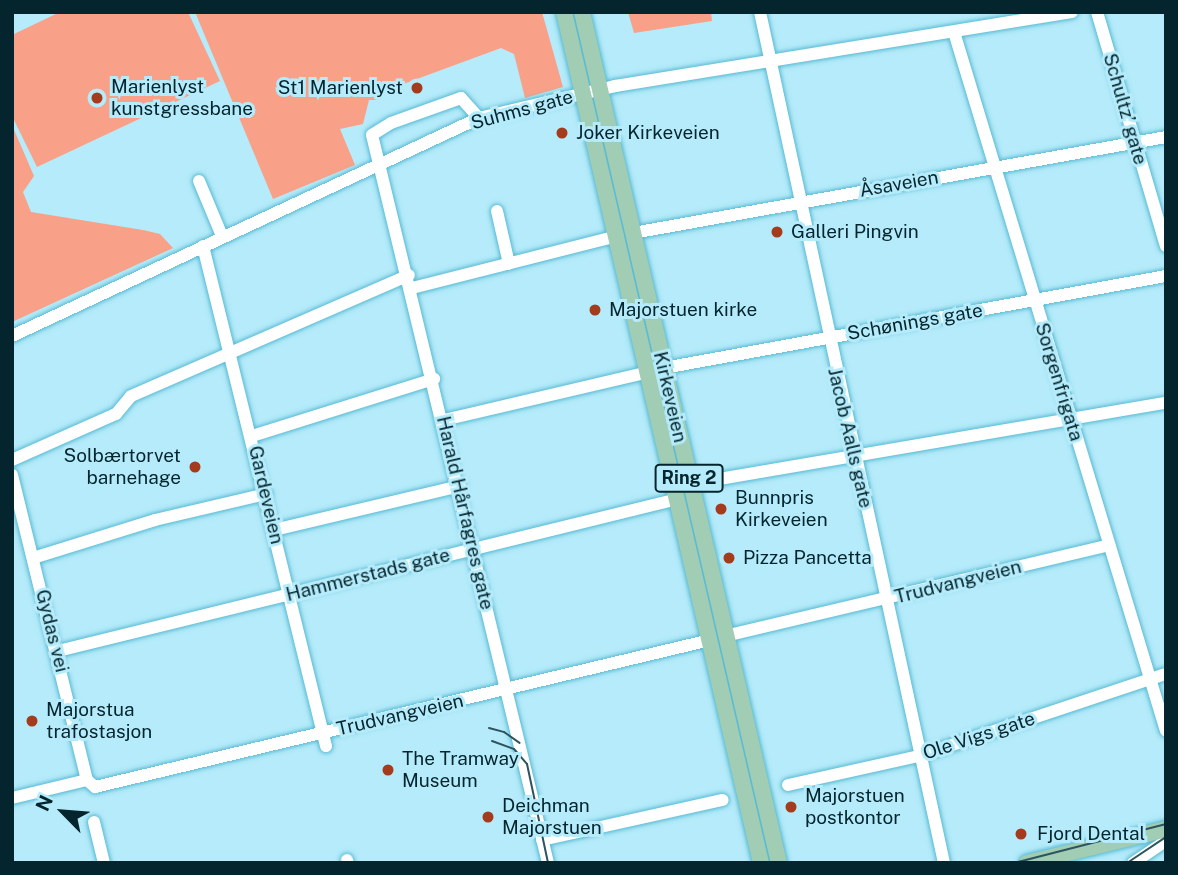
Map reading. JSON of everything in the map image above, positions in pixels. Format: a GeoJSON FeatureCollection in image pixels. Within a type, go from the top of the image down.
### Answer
{"type":"FeatureCollection","features":[{"type":"Feature","properties":{"kind":"main road","name":"Kirkeveien"},"geometry":{"type":"LineString","coordinates":[[564,12],[583,93],[626,235]]}},
{"type":"Feature","properties":{"kind":"main road","name":"Kirkeveien"},"geometry":{"type":"LineString","coordinates":[[582,12],[656,370],[678,499],[779,863]]}},
{"type":"Feature","properties":{"kind":"main road","name":"Kirkeveien"},"geometry":{"type":"LineString","coordinates":[[656,370],[690,484],[761,863]]}},
{"type":"Feature","properties":{"kind":"main road"},"geometry":{"type":"LineString","coordinates":[[1027,863],[1166,829]]}},
{"type":"Feature","properties":{"kind":"street","name":"Jacob Aalls gate"},"geometry":{"type":"LineString","coordinates":[[760,12],[827,338],[944,863]]}},
{"type":"Feature","properties":{"kind":"street","name":"Suhms gate"},"geometry":{"type":"LineString","coordinates":[[12,336],[479,118],[600,89],[1069,12]]}},
{"type":"Feature","properties":{"kind":"street","name":"Schultz’ gate"},"geometry":{"type":"LineString","coordinates":[[1097,12],[1166,246]]}},
{"type":"Feature","properties":{"kind":"street","name":"Sorgenfrigata"},"geometry":{"type":"LineString","coordinates":[[954,32],[1166,731]]}},
{"type":"Feature","properties":{"kind":"street","name":"Harald Hårfagres gate"},"geometry":{"type":"LineString","coordinates":[[479,118],[461,98],[391,122],[372,135],[382,163],[411,281],[460,486],[504,690],[548,863]]}},
{"type":"Feature","properties":{"kind":"street","name":"Åsaveien"},"geometry":{"type":"LineString","coordinates":[[12,460],[116,414],[131,396],[232,351],[411,281],[509,264],[626,235],[799,202],[1166,137]]}},
{"type":"Feature","properties":{"kind":"street"},"geometry":{"type":"LineString","coordinates":[[199,181],[222,236]]}},
{"type":"Feature","properties":{"kind":"street"},"geometry":{"type":"LineString","coordinates":[[497,211],[509,264]]}},
{"type":"Feature","properties":{"kind":"street","name":"Gardeveien"},"geometry":{"type":"LineString","coordinates":[[203,246],[232,351],[324,739]]}},
{"type":"Feature","properties":{"kind":"street","name":"Schønings gate"},"geometry":{"type":"LineString","coordinates":[[444,420],[656,370],[1166,276]]}},
{"type":"Feature","properties":{"kind":"street"},"geometry":{"type":"LineString","coordinates":[[252,436],[434,379]]}},
{"type":"Feature","properties":{"kind":"street"},"geometry":{"type":"LineString","coordinates":[[690,484],[1166,403]]}},
{"type":"Feature","properties":{"kind":"street","name":"Gydas vei"},"geometry":{"type":"LineString","coordinates":[[12,475],[89,783]]}},
{"type":"Feature","properties":{"kind":"street"},"geometry":{"type":"LineString","coordinates":[[274,530],[460,486]]}},
{"type":"Feature","properties":{"kind":"street"},"geometry":{"type":"LineString","coordinates":[[33,558],[155,520],[266,494]]}},
{"type":"Feature","properties":{"kind":"street","name":"Hammerstads gate"},"geometry":{"type":"LineString","coordinates":[[58,651],[678,499]]}},
{"type":"Feature","properties":{"kind":"street","name":"Trudvangveien"},"geometry":{"type":"LineString","coordinates":[[12,798],[89,783],[126,782],[324,739],[504,690],[1109,545]]}},
{"type":"Feature","properties":{"kind":"street","name":"Ole Vigs gate"},"geometry":{"type":"LineString","coordinates":[[788,785],[919,756],[1166,674]]}},
{"type":"Feature","properties":{"kind":"street"},"geometry":{"type":"LineString","coordinates":[[542,840],[723,800]]}},
{"type":"Feature","properties":{"kind":"street"},"geometry":{"type":"LineString","coordinates":[[94,822],[104,863]]}},
{"type":"Feature","properties":{"kind":"street"},"geometry":{"type":"LineString","coordinates":[[1133,863],[1166,841]]}},
{"type":"Feature","properties":{"kind":"shaded area","name":"Marienlyst kunstgressbane"},"geometry":{"type":"Polygon","coordinates":[[[60,12],[188,12],[220,81],[37,167],[12,116],[12,35],[60,12]]]}},
{"type":"Feature","properties":{"kind":"shaded area"},"geometry":{"type":"Polygon","coordinates":[[[195,12],[542,12],[563,87],[525,98],[514,54],[501,48],[379,93],[381,100],[369,100],[363,124],[340,129],[355,165],[273,199],[195,12]]]}},
{"type":"Feature","properties":{"kind":"shaded area"},"geometry":{"type":"Polygon","coordinates":[[[628,12],[711,12],[712,21],[634,33],[628,12]]]}},
{"type":"Feature","properties":{"kind":"shaded area"},"geometry":{"type":"Polygon","coordinates":[[[12,125],[34,176],[23,192],[31,212],[160,234],[173,248],[12,322],[12,125]]]}},
{"type":"Feature","properties":{"kind":"tram line"},"geometry":{"type":"LineString","coordinates":[[489,728],[504,732],[520,743]]}},
{"type":"Feature","properties":{"kind":"tram line"},"geometry":{"type":"LineString","coordinates":[[492,741],[514,749],[527,764],[548,863]]}},
{"type":"Feature","properties":{"kind":"tram line"},"geometry":{"type":"LineString","coordinates":[[1014,863],[1166,824]]}},
{"type":"Feature","properties":{"kind":"tram line"},"geometry":{"type":"LineString","coordinates":[[1127,863],[1166,837]]}},
{"type":"Feature","properties":{"kind":"place","name":"St1 Marienlyst"},"geometry":{"type":"Point","coordinates":[417,88]}},
{"type":"Feature","properties":{"kind":"place","name":"Marienlyst kunstgressbane"},"geometry":{"type":"Point","coordinates":[97,98]}},
{"type":"Feature","properties":{"kind":"place","name":"Joker Kirkeveien"},"geometry":{"type":"Point","coordinates":[562,133]}},
{"type":"Feature","properties":{"kind":"place","name":"Galleri Pingvin"},"geometry":{"type":"Point","coordinates":[777,232]}},
{"type":"Feature","properties":{"kind":"place","name":"Majorstuen kirke"},"geometry":{"type":"Point","coordinates":[595,310]}},
{"type":"Feature","properties":{"kind":"place","name":"Solbærtorvet barnehage"},"geometry":{"type":"Point","coordinates":[195,467]}},
{"type":"Feature","properties":{"kind":"place","name":"Bunnpris Kirkeveien"},"geometry":{"type":"Point","coordinates":[721,509]}},
{"type":"Feature","properties":{"kind":"place","name":"Pizza Pancetta"},"geometry":{"type":"Point","coordinates":[729,558]}},
{"type":"Feature","properties":{"kind":"place","name":"Majorstua trafostasjon"},"geometry":{"type":"Point","coordinates":[32,721]}},
{"type":"Feature","properties":{"kind":"place","name":"The Tramway Museum"},"geometry":{"type":"Point","coordinates":[388,770]}},
{"type":"Feature","properties":{"kind":"place","name":"Majorstuen postkontor"},"geometry":{"type":"Point","coordinates":[791,807]}},
{"type":"Feature","properties":{"kind":"place","name":"Deichman Majorstuen"},"geometry":{"type":"Point","coordinates":[488,817]}},
{"type":"Feature","properties":{"kind":"place","name":"Fjord Dental"},"geometry":{"type":"Point","coordinates":[1021,834]}}]}
